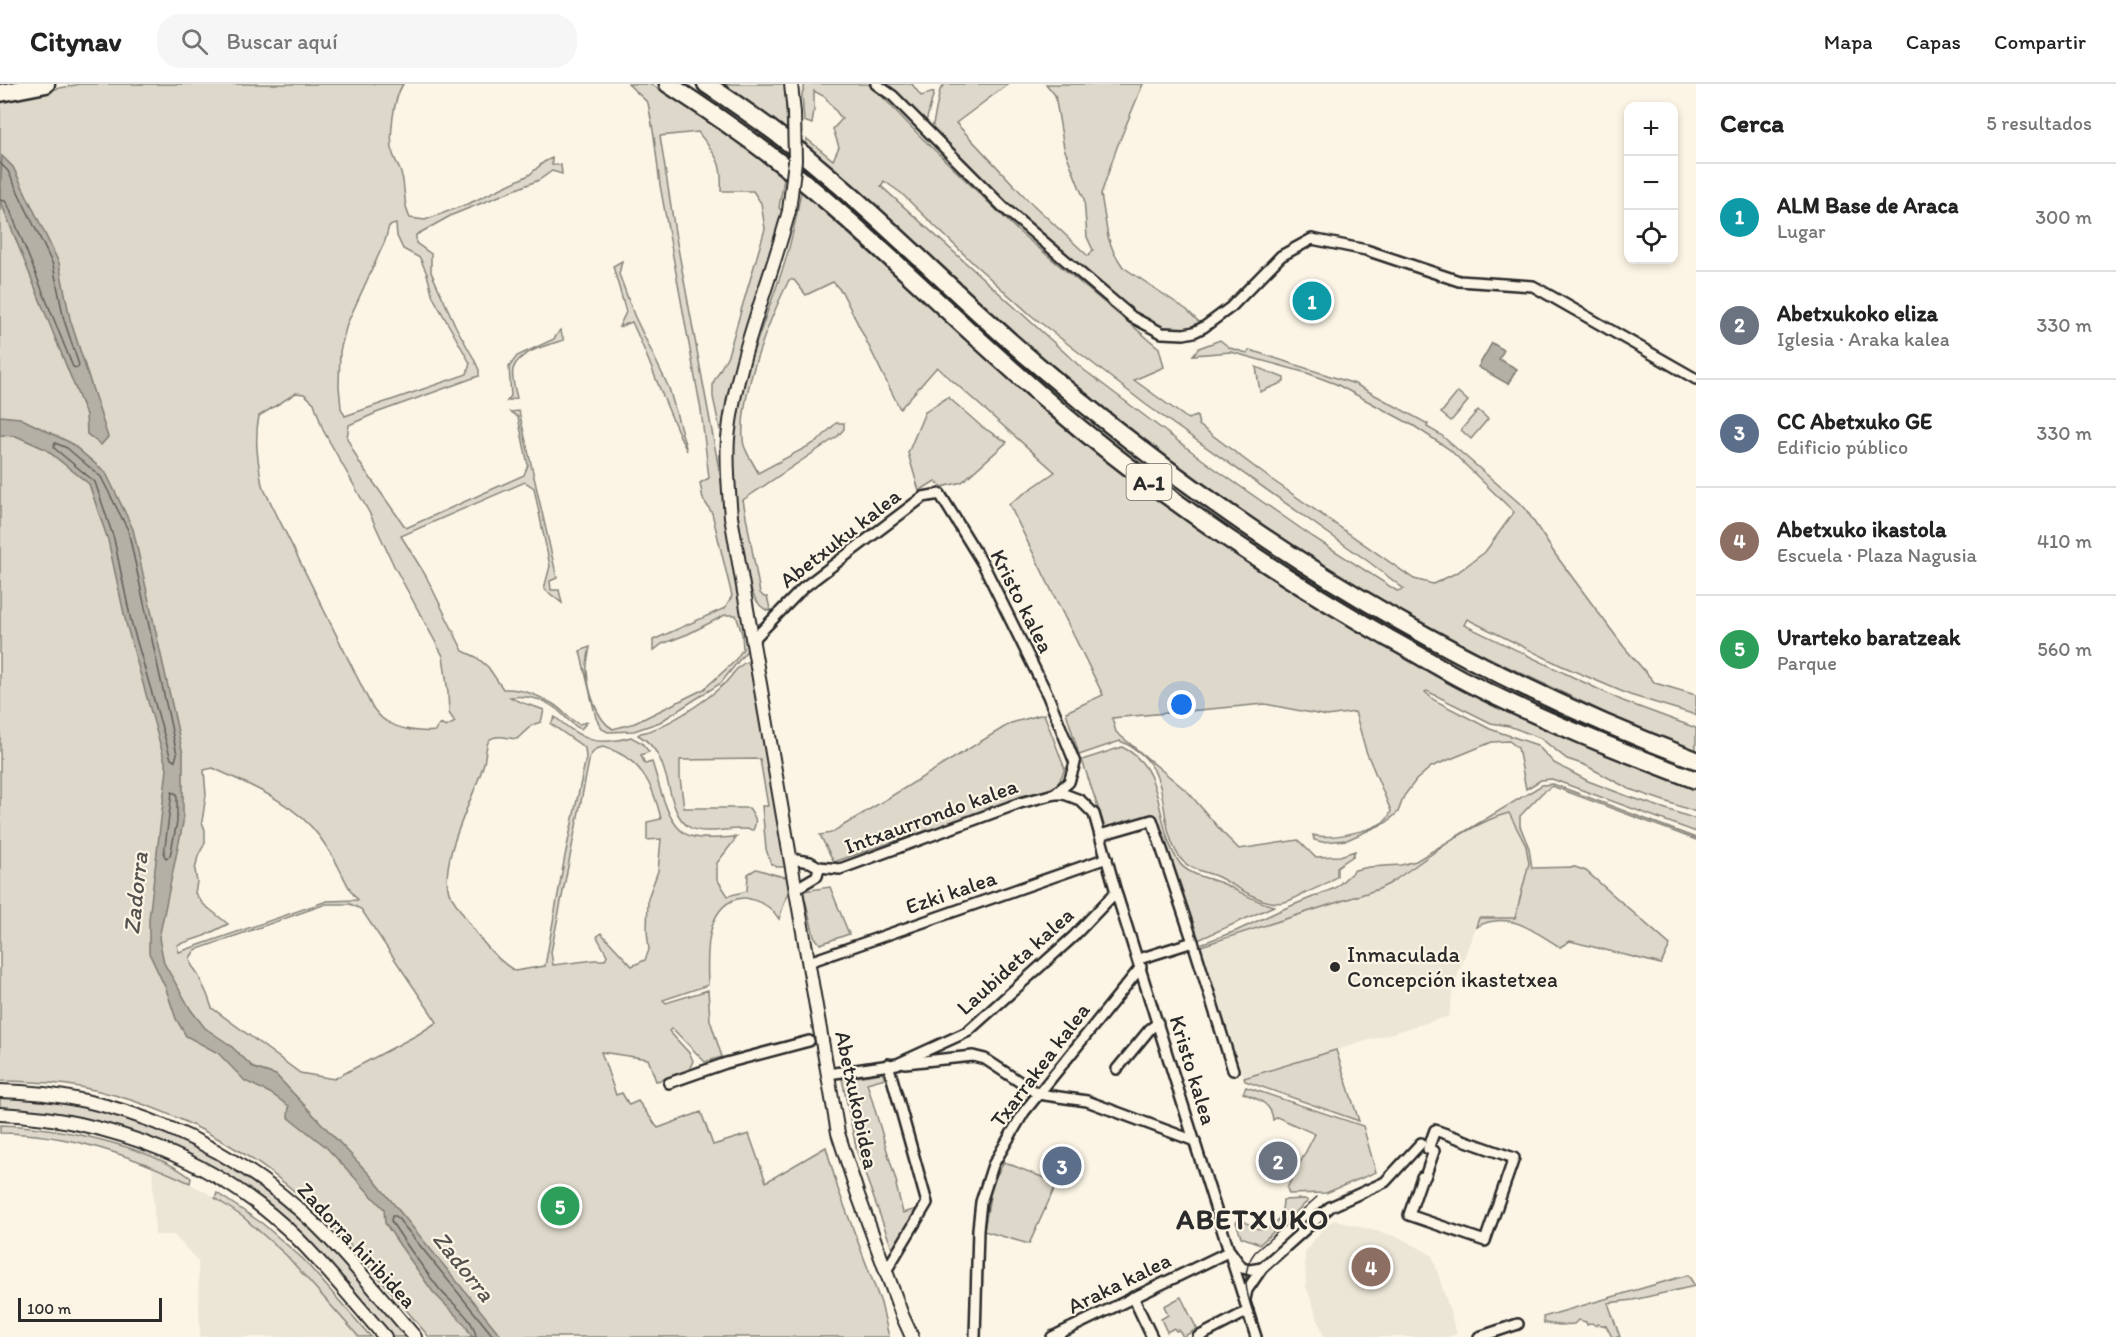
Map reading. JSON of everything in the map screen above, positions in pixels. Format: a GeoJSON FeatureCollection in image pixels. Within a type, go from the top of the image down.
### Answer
{"type":"FeatureCollection","features":[{"type":"Feature","properties":{"kind":"highway"},"geometry":{"type":"LineString","coordinates":[[0,93],[46,84]]}},
{"type":"Feature","properties":{"kind":"highway","name":"A-1"},"geometry":{"type":"LineString","coordinates":[[668,84],[730,125],[814,190],[1024,381],[1081,429],[1154,486],[1262,561],[1354,619],[1471,684],[1608,746],[1696,780]]}},
{"type":"Feature","properties":{"kind":"highway","name":"A-1"},"geometry":{"type":"LineString","coordinates":[[706,84],[772,130],[823,170],[1032,361],[1086,406],[1177,477],[1251,529],[1363,600],[1479,664],[1620,729],[1696,760]]}},
{"type":"Feature","properties":{"kind":"street","name":"Abetxukobidea"},"geometry":{"type":"LineString","coordinates":[[791,84],[795,161],[789,211],[742,363],[734,399],[728,440],[730,517],[835,1117],[846,1161],[912,1337]]}},
{"type":"Feature","properties":{"kind":"street"},"geometry":{"type":"LineString","coordinates":[[876,84],[892,96],[1003,207],[1050,249],[1132,317],[1162,333],[1184,334],[1204,327],[1231,307],[1281,256],[1311,239],[1366,250],[1459,281],[1533,286],[1696,379]]}},
{"type":"Feature","properties":{"kind":"street","name":"Abetxuku kalea"},"geometry":{"type":"LineString","coordinates":[[752,641],[803,588],[923,497],[940,494]]}},
{"type":"Feature","properties":{"kind":"street","name":"Kristo kalea"},"geometry":{"type":"LineString","coordinates":[[940,494],[983,564],[1048,696],[1075,763],[1069,782],[1055,794]]}},
{"type":"Feature","properties":{"kind":"street","name":"Kristo kalea"},"geometry":{"type":"LineString","coordinates":[[1055,794],[1064,794],[1080,800],[1094,814],[1116,892],[1256,1337]]}},
{"type":"Feature","properties":{"kind":"street","name":"Intxaurrondo kalea"},"geometry":{"type":"LineString","coordinates":[[790,859],[810,862],[819,867],[840,869],[1020,803],[1055,794]]}},
{"type":"Feature","properties":{"kind":"street"},"geometry":{"type":"LineString","coordinates":[[1100,835],[1152,820],[1233,1070]]}},
{"type":"Feature","properties":{"kind":"street","name":"Ezki kalea"},"geometry":{"type":"LineString","coordinates":[[809,962],[1107,858]]}},
{"type":"Feature","properties":{"kind":"street","name":"Intxaurrondo kalea"},"geometry":{"type":"LineString","coordinates":[[795,889],[817,876],[819,867]]}},
{"type":"Feature","properties":{"kind":"street","name":"Laubideta kalea"},"geometry":{"type":"LineString","coordinates":[[828,1074],[892,1064],[967,1032],[1073,938],[1116,892]]}},
{"type":"Feature","properties":{"kind":"street"},"geometry":{"type":"LineString","coordinates":[[1140,963],[1193,942]]}},
{"type":"Feature","properties":{"kind":"street","name":"Txarrakea kalea"},"geometry":{"type":"LineString","coordinates":[[975,1337],[976,1248],[981,1202],[993,1165],[1024,1112],[1140,963]]}},
{"type":"Feature","properties":{"kind":"street"},"geometry":{"type":"LineString","coordinates":[[1117,1070],[1150,1029],[1158,1023]]}},
{"type":"Feature","properties":{"kind":"street"},"geometry":{"type":"LineString","coordinates":[[669,1083],[726,1063],[809,1041]]}},
{"type":"Feature","properties":{"kind":"street"},"geometry":{"type":"LineString","coordinates":[[886,1271],[927,1203],[892,1064],[973,1056],[985,1059],[1038,1094],[1087,1101],[1195,1141]]}},
{"type":"Feature","properties":{"kind":"street","name":"Zadorra hiribidea"},"geometry":{"type":"LineString","coordinates":[[0,1091],[80,1100],[118,1109],[196,1140],[235,1161],[262,1179],[316,1225],[415,1337]]}},
{"type":"Feature","properties":{"kind":"street","name":"Zadorra hiribidea"},"geometry":{"type":"LineString","coordinates":[[0,1114],[66,1121],[111,1131],[158,1147],[213,1174],[241,1192],[296,1237],[385,1337]]}},
{"type":"Feature","properties":{"kind":"street"},"geometry":{"type":"LineString","coordinates":[[1435,1130],[1496,1152],[1514,1158],[1485,1242],[1408,1215],[1422,1177],[1425,1178],[1434,1151],[1428,1149],[1435,1130]]}},
{"type":"Feature","properties":{"kind":"street"},"geometry":{"type":"LineString","coordinates":[[1244,1300],[1247,1290],[1262,1268],[1333,1205],[1385,1182],[1421,1143]]}},
{"type":"Feature","properties":{"kind":"street"},"geometry":{"type":"LineString","coordinates":[[1230,1251],[1242,1268],[1250,1270],[1262,1268]]}},
{"type":"Feature","properties":{"kind":"street","name":"Araka kalea"},"geometry":{"type":"LineString","coordinates":[[1052,1337],[1230,1251]]}},
{"type":"Feature","properties":{"kind":"street"},"geometry":{"type":"LineString","coordinates":[[1133,1297],[1152,1337]]}},
{"type":"Feature","properties":{"kind":"street"},"geometry":{"type":"LineString","coordinates":[[1198,1337],[1210,1334],[1248,1311]]}},
{"type":"Feature","properties":{"kind":"street","name":"Abetxukobidea"},"geometry":{"type":"LineString","coordinates":[[902,1315],[903,1337]]}},
{"type":"Feature","properties":{"kind":"street"},"geometry":{"type":"LineString","coordinates":[[1479,1337],[1518,1324]]}},
{"type":"Feature","properties":{"kind":"shaded area"},"geometry":{"type":"Polygon","coordinates":[[[80,84],[403,84],[393,118],[391,138],[393,154],[402,177],[408,214],[410,218],[425,220],[470,203],[529,175],[552,158],[552,165],[561,165],[562,174],[552,171],[539,180],[452,215],[416,235],[416,243],[431,254],[431,272],[479,370],[479,376],[349,425],[347,438],[359,462],[406,528],[524,475],[528,465],[518,417],[510,412],[519,411],[557,578],[550,581],[551,590],[559,590],[562,603],[544,589],[550,566],[534,488],[525,482],[401,536],[426,576],[463,651],[476,657],[488,667],[503,689],[535,695],[557,706],[575,722],[579,724],[587,722],[581,729],[545,702],[522,696],[510,697],[544,710],[541,722],[532,725],[517,739],[499,737],[489,740],[484,763],[453,846],[447,879],[449,893],[486,946],[505,964],[515,971],[545,966],[586,758],[585,748],[551,724],[555,717],[590,739],[608,741],[631,737],[642,743],[649,752],[641,755],[645,764],[652,762],[666,806],[677,826],[694,837],[737,837],[717,863],[717,879],[728,896],[747,891],[748,874],[756,869],[787,877],[789,889],[779,919],[767,906],[748,898],[737,899],[726,904],[713,923],[710,936],[707,962],[708,985],[663,1000],[666,1003],[708,990],[710,1020],[722,1057],[705,1062],[672,1028],[669,1031],[690,1054],[693,1061],[687,1074],[656,1081],[648,1059],[601,1052],[616,1095],[622,1093],[629,1105],[638,1101],[658,1128],[701,1112],[713,1145],[749,1134],[766,1182],[826,1147],[838,1189],[881,1303],[889,1337],[429,1337],[367,1264],[318,1212],[274,1175],[215,1137],[150,1107],[117,1096],[50,1083],[0,1081],[0,100],[80,84]],[[396,224],[389,226],[385,241],[347,324],[340,351],[339,386],[341,408],[345,416],[467,374],[470,363],[433,297],[420,258],[403,249],[397,236],[396,224]],[[296,393],[259,416],[257,442],[262,485],[372,707],[384,720],[409,730],[435,731],[440,724],[446,727],[455,722],[449,713],[443,656],[394,566],[370,514],[323,430],[314,403],[304,394],[296,393]],[[603,747],[596,749],[590,756],[551,952],[553,965],[605,960],[607,955],[597,937],[601,933],[632,966],[645,960],[649,950],[648,898],[658,871],[661,839],[647,840],[647,822],[661,819],[658,806],[649,783],[636,765],[616,752],[603,747]],[[213,768],[204,770],[206,795],[202,822],[205,830],[205,843],[198,856],[195,870],[197,882],[195,893],[202,903],[228,924],[204,936],[177,945],[179,952],[327,901],[358,900],[319,836],[309,824],[284,804],[257,788],[213,768]],[[326,904],[195,950],[190,958],[212,1008],[300,1073],[334,1079],[437,1022],[361,909],[350,904],[326,904]]]}},
{"type":"Feature","properties":{"kind":"shaded area"},"geometry":{"type":"Polygon","coordinates":[[[628,84],[651,84],[751,152],[784,179],[779,208],[782,211],[740,348],[723,431],[720,430],[713,397],[713,383],[728,355],[765,229],[761,203],[753,191],[721,191],[721,172],[717,158],[698,132],[660,136],[675,232],[721,480],[748,649],[721,683],[660,722],[634,731],[608,732],[602,729],[596,718],[580,651],[590,647],[587,668],[591,695],[602,719],[613,729],[635,723],[704,689],[734,662],[743,649],[742,634],[736,615],[725,615],[662,644],[653,651],[653,640],[725,608],[732,596],[712,513],[703,499],[700,483],[709,478],[701,410],[660,185],[648,103],[628,84]]]}},
{"type":"Feature","properties":{"kind":"shaded area"},"geometry":{"type":"Polygon","coordinates":[[[725,84],[785,84],[787,131],[725,84]]]}},
{"type":"Feature","properties":{"kind":"shaded area"},"geometry":{"type":"Polygon","coordinates":[[[805,84],[868,84],[875,89],[1018,231],[1159,348],[1164,367],[1134,380],[1188,419],[1197,416],[1199,425],[1268,477],[1414,579],[1433,584],[1458,572],[1485,552],[1514,512],[1449,449],[1414,426],[1336,384],[1307,373],[1231,352],[1193,355],[1199,348],[1220,340],[1230,348],[1247,353],[1250,350],[1355,384],[1428,424],[1427,427],[1441,435],[1525,508],[1555,554],[1624,647],[1655,683],[1696,695],[1696,715],[1630,695],[1560,665],[1467,619],[1464,625],[1623,701],[1696,728],[1696,751],[1610,715],[1487,657],[1385,603],[1223,501],[1074,385],[805,145],[807,139],[833,160],[839,147],[833,129],[842,119],[825,97],[814,91],[812,124],[804,121],[802,94],[805,84]],[[884,181],[881,186],[1084,370],[1211,466],[1313,537],[1397,591],[1404,589],[1145,404],[1032,316],[901,193],[884,181]]]}},
{"type":"Feature","properties":{"kind":"shaded area"},"geometry":{"type":"Polygon","coordinates":[[[887,84],[912,84],[921,96],[934,92],[926,122],[887,84]]]}},
{"type":"Feature","properties":{"kind":"shaded area"},"geometry":{"type":"Polygon","coordinates":[[[945,84],[1008,84],[956,123],[1027,199],[1088,256],[1093,250],[1087,237],[1084,199],[1064,148],[1055,95],[1046,84],[1143,84],[1117,147],[1101,194],[1108,237],[1123,267],[1187,310],[1202,325],[1187,329],[1171,328],[1144,318],[1076,263],[993,188],[932,129],[940,90],[945,84]]]}},
{"type":"Feature","properties":{"kind":"shaded area"},"geometry":{"type":"Polygon","coordinates":[[[801,191],[984,355],[1284,585],[1371,639],[1462,687],[1567,737],[1696,790],[1696,812],[1629,789],[1585,765],[1567,759],[1540,738],[1509,726],[1491,723],[1425,692],[1434,700],[1490,729],[1537,745],[1554,763],[1588,781],[1696,819],[1696,832],[1552,779],[1541,780],[1526,789],[1518,748],[1509,741],[1492,742],[1431,767],[1416,780],[1404,796],[1398,812],[1387,822],[1347,840],[1322,842],[1314,840],[1313,835],[1329,836],[1362,831],[1381,823],[1391,812],[1366,751],[1355,712],[1327,716],[1265,704],[1112,718],[1116,732],[1189,793],[1239,849],[1298,840],[1315,857],[1340,856],[1355,851],[1353,856],[1337,867],[1337,876],[1334,879],[1292,900],[1276,903],[1258,898],[1216,876],[1188,865],[1180,858],[1172,842],[1157,778],[1150,764],[1138,751],[1120,741],[1079,755],[1066,712],[1103,695],[1009,504],[1055,472],[937,367],[900,409],[842,292],[833,282],[806,295],[794,280],[789,280],[764,336],[746,401],[743,444],[758,473],[818,441],[836,423],[844,423],[844,429],[838,436],[743,500],[760,593],[767,597],[771,612],[764,609],[754,597],[747,573],[735,492],[732,443],[743,384],[785,262],[801,191]]]}},
{"type":"Feature","properties":{"kind":"shaded area"},"geometry":{"type":"Polygon","coordinates":[[[622,261],[619,274],[634,315],[669,388],[687,451],[632,322],[619,327],[626,312],[613,266],[622,261]]]}},
{"type":"Feature","properties":{"kind":"shaded area"},"geometry":{"type":"Polygon","coordinates":[[[560,330],[564,340],[528,353],[516,363],[512,376],[517,398],[507,401],[511,396],[509,367],[517,356],[554,339],[560,330]]]}},
{"type":"Feature","properties":{"kind":"shaded area"},"geometry":{"type":"Polygon","coordinates":[[[1256,367],[1284,378],[1284,382],[1260,392],[1256,367]]]}},
{"type":"Feature","properties":{"kind":"shaded area"},"geometry":{"type":"Polygon","coordinates":[[[1458,392],[1468,401],[1451,421],[1441,413],[1458,392]]]}},
{"type":"Feature","properties":{"kind":"shaded area"},"geometry":{"type":"Polygon","coordinates":[[[948,397],[982,427],[1007,442],[962,482],[942,487],[935,481],[919,491],[908,453],[925,412],[948,397]]]}},
{"type":"Feature","properties":{"kind":"shaded area"},"geometry":{"type":"Polygon","coordinates":[[[1478,410],[1488,419],[1471,439],[1461,430],[1478,410]]]}},
{"type":"Feature","properties":{"kind":"shaded area"},"geometry":{"type":"Polygon","coordinates":[[[749,661],[786,867],[771,864],[766,849],[762,806],[768,806],[760,759],[680,760],[684,808],[749,808],[755,819],[753,830],[695,830],[681,819],[675,808],[658,756],[650,744],[638,735],[674,720],[697,705],[749,661]]]}},
{"type":"Feature","properties":{"kind":"shaded area"},"geometry":{"type":"Polygon","coordinates":[[[1044,714],[1065,769],[1057,786],[834,862],[820,835],[831,833],[1011,723],[1044,714]]]}},
{"type":"Feature","properties":{"kind":"shaded area"},"geometry":{"type":"Polygon","coordinates":[[[1122,747],[1136,756],[1153,783],[1171,848],[1179,862],[1193,873],[1274,906],[1196,941],[1155,816],[1106,831],[1082,760],[1122,747]]]}},
{"type":"Feature","properties":{"kind":"shaded area"},"geometry":{"type":"Polygon","coordinates":[[[1553,784],[1696,838],[1696,840],[1552,786],[1520,816],[1520,826],[1529,848],[1532,868],[1575,867],[1586,871],[1670,945],[1661,964],[1570,941],[1560,947],[1530,929],[1510,921],[1488,922],[1476,927],[1479,918],[1515,918],[1529,863],[1526,846],[1509,813],[1462,834],[1379,889],[1201,946],[1197,945],[1236,931],[1335,888],[1355,870],[1416,861],[1542,785],[1553,784]]]}},
{"type":"Feature","properties":{"kind":"shaded area","name":"Inmaculada Concepción ikastetxea"},"geometry":{"type":"Polygon","coordinates":[[[1509,813],[1526,846],[1529,863],[1515,919],[1479,918],[1453,988],[1449,1016],[1244,1078],[1201,946],[1379,889],[1469,830],[1493,817],[1509,813]]]}},
{"type":"Feature","properties":{"kind":"shaded area"},"geometry":{"type":"Polygon","coordinates":[[[830,887],[849,934],[820,944],[814,936],[803,891],[830,887]]]}},
{"type":"Feature","properties":{"kind":"shaded area"},"geometry":{"type":"Polygon","coordinates":[[[1336,1050],[1359,1121],[1245,1081],[1244,1078],[1336,1050]]]}},
{"type":"Feature","properties":{"kind":"shaded area"},"geometry":{"type":"Polygon","coordinates":[[[882,1073],[885,1078],[867,1083],[897,1184],[903,1213],[917,1209],[901,1241],[893,1251],[857,1152],[842,1079],[882,1073]]]}},
{"type":"Feature","properties":{"kind":"shaded area"},"geometry":{"type":"Polygon","coordinates":[[[1246,1087],[1363,1126],[1376,1172],[1326,1193],[1289,1194],[1287,1188],[1315,1134],[1277,1117],[1273,1120],[1267,1106],[1243,1093],[1246,1087]]]}},
{"type":"Feature","properties":{"kind":"shaded area"},"geometry":{"type":"Polygon","coordinates":[[[0,1096],[39,1097],[104,1110],[182,1139],[247,1174],[301,1216],[378,1300],[405,1337],[391,1337],[324,1258],[267,1207],[111,1126],[64,1115],[0,1111],[0,1096]]]}},
{"type":"Feature","properties":{"kind":"shaded area"},"geometry":{"type":"Polygon","coordinates":[[[0,1125],[46,1129],[126,1147],[173,1166],[191,1178],[190,1183],[144,1163],[98,1147],[50,1137],[0,1133],[0,1125]]]}},
{"type":"Feature","properties":{"kind":"shaded area"},"geometry":{"type":"Polygon","coordinates":[[[1004,1162],[1057,1183],[1029,1244],[984,1231],[992,1184],[1004,1162]]]}},
{"type":"Feature","properties":{"kind":"shaded area"},"geometry":{"type":"Polygon","coordinates":[[[152,1165],[204,1191],[243,1217],[267,1237],[308,1278],[359,1337],[200,1337],[198,1261],[174,1235],[155,1235],[152,1165]]]}},
{"type":"Feature","properties":{"kind":"shaded area"},"geometry":{"type":"Polygon","coordinates":[[[217,1193],[263,1224],[303,1259],[371,1337],[359,1337],[286,1255],[243,1217],[215,1198],[217,1193]]]}},
{"type":"Feature","properties":{"kind":"shaded area"},"geometry":{"type":"Polygon","coordinates":[[[1305,1199],[1308,1201],[1260,1244],[1241,1237],[1236,1222],[1241,1218],[1256,1228],[1270,1227],[1279,1218],[1283,1200],[1305,1199]]]}},
{"type":"Feature","properties":{"kind":"shaded area"},"geometry":{"type":"Polygon","coordinates":[[[1334,1220],[1399,1237],[1432,1255],[1457,1334],[1447,1337],[1324,1337],[1306,1286],[1305,1252],[1324,1227],[1334,1220]]]}},
{"type":"Feature","properties":{"kind":"shaded area"},"geometry":{"type":"Polygon","coordinates":[[[1688,1275],[1695,1286],[1633,1300],[1608,1303],[1620,1337],[1612,1337],[1606,1326],[1598,1324],[1596,1326],[1592,1323],[1587,1325],[1586,1322],[1578,1320],[1574,1324],[1544,1323],[1543,1317],[1688,1275]]]}},
{"type":"Feature","properties":{"kind":"shaded area"},"geometry":{"type":"Polygon","coordinates":[[[1181,1297],[1197,1329],[1183,1337],[1179,1330],[1176,1331],[1174,1328],[1167,1332],[1161,1319],[1168,1315],[1164,1306],[1181,1297]]]}},
{"type":"Feature","properties":{"kind":"water"},"geometry":{"type":"Polygon","coordinates":[[[2,156],[13,167],[59,263],[70,319],[108,437],[101,445],[87,434],[86,415],[0,200],[2,156]]]}},
{"type":"Feature","properties":{"kind":"water"},"geometry":{"type":"Polygon","coordinates":[[[1492,343],[1504,350],[1499,359],[1517,369],[1508,384],[1478,367],[1492,343]]]}},
{"type":"Feature","properties":{"kind":"water"},"geometry":{"type":"Polygon","coordinates":[[[0,416],[20,418],[71,443],[106,473],[133,529],[183,754],[183,823],[159,938],[164,963],[191,1010],[205,1028],[230,1045],[254,1068],[276,1075],[371,1176],[502,1337],[472,1337],[465,1325],[433,1292],[399,1244],[385,1223],[384,1209],[325,1146],[288,1117],[289,1106],[270,1093],[245,1081],[218,1053],[186,1036],[176,1019],[166,989],[149,953],[149,919],[167,769],[126,623],[108,540],[89,484],[45,449],[16,436],[0,435],[0,416]]]}},
{"type":"Feature","properties":{"kind":"tram line"},"geometry":{"type":"LineString","coordinates":[[1262,1337],[1246,1283],[1249,1262],[1255,1252],[1317,1197]]}},
{"type":"Feature","properties":{"kind":"place","name":"ALM Base de Araca"},"geometry":{"type":"Point","coordinates":[1312,301]}},
{"type":"Feature","properties":{"kind":"place","name":"Inmaculada Concepción ikastetxea"},"geometry":{"type":"Point","coordinates":[1335,967]}},
{"type":"Feature","properties":{"kind":"place","name":"Abetxukoko eliza"},"geometry":{"type":"Point","coordinates":[1278,1161]}},
{"type":"Feature","properties":{"kind":"place","name":"CC Abetxuko GE"},"geometry":{"type":"Point","coordinates":[1062,1166]}},
{"type":"Feature","properties":{"kind":"place","name":"Urarteko baratzeak"},"geometry":{"type":"Point","coordinates":[560,1206]}},
{"type":"Feature","properties":{"kind":"place","name":"Abetxuko ikastola"},"geometry":{"type":"Point","coordinates":[1371,1267]}},
{"type":"Feature","properties":{"kind":"district","name":"ABETXUKO"},"geometry":{"type":"Point","coordinates":[1253,1219]}},
{"type":"Feature","properties":{"kind":"water label","name":"Zadorra"},"geometry":{"type":"Point","coordinates":[135,893]}},
{"type":"Feature","properties":{"kind":"water label","name":"Zadorra"},"geometry":{"type":"Point","coordinates":[464,1266]}}]}
